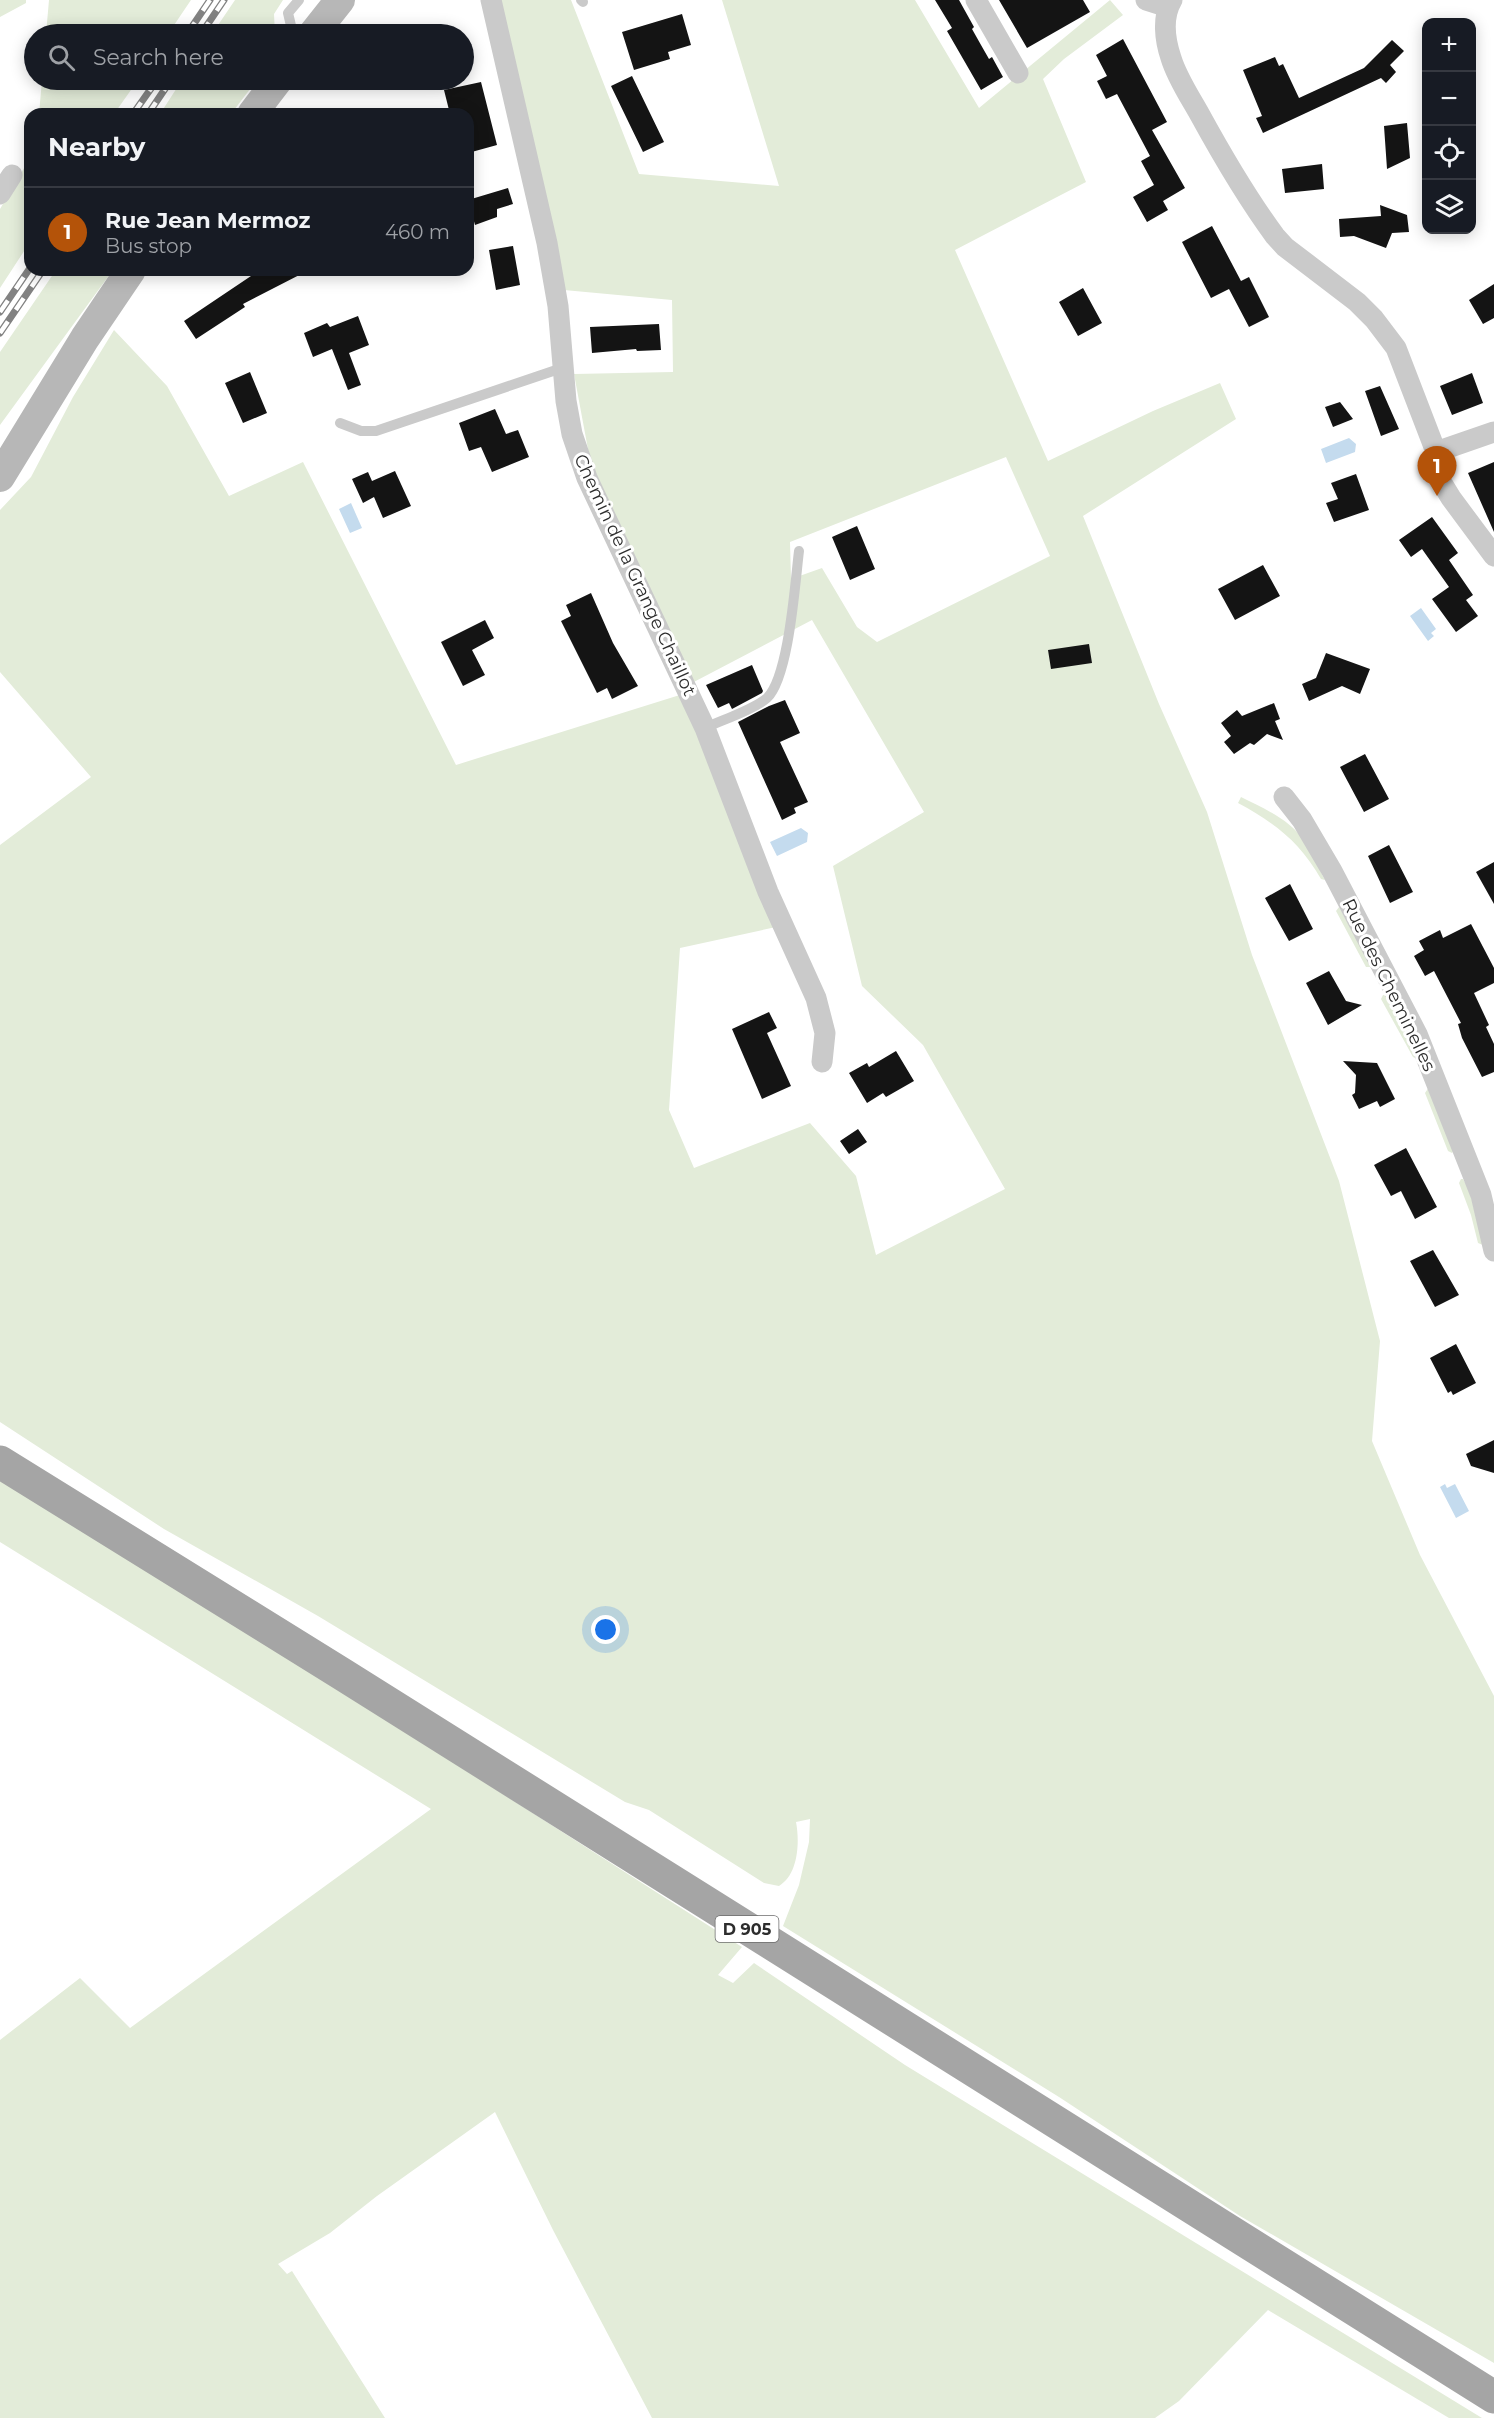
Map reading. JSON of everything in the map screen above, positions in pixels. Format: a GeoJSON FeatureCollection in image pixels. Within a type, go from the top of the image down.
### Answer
{"type":"FeatureCollection","features":[{"type":"Feature","properties":{"kind":"main road"},"geometry":{"type":"LineString","coordinates":[[321,24],[340,0]]}},
{"type":"Feature","properties":{"kind":"main road"},"geometry":{"type":"LineString","coordinates":[[257,108],[270,90]]}},
{"type":"Feature","properties":{"kind":"main road"},"geometry":{"type":"LineString","coordinates":[[0,477],[85,338],[127,276]]}},
{"type":"Feature","properties":{"kind":"main road","name":"D 905"},"geometry":{"type":"LineString","coordinates":[[0,1462],[1494,2397]]}},
{"type":"Feature","properties":{"kind":"street","name":"Chemin de la Grange Chaillot"},"geometry":{"type":"LineString","coordinates":[[491,0],[547,243],[558,306],[562,368],[572,434],[587,478],[705,728],[768,892],[816,998],[825,1033],[822,1062]]}},
{"type":"Feature","properties":{"kind":"street"},"geometry":{"type":"LineString","coordinates":[[976,0],[1018,72]]}},
{"type":"Feature","properties":{"kind":"street"},"geometry":{"type":"LineString","coordinates":[[1146,0],[1170,3],[1165,24],[1170,57],[1177,74],[1225,161],[1265,223],[1285,247],[1358,302],[1385,333],[1404,365],[1436,452],[1440,480],[1494,556]]}},
{"type":"Feature","properties":{"kind":"street"},"geometry":{"type":"LineString","coordinates":[[0,195],[12,175]]}},
{"type":"Feature","properties":{"kind":"street"},"geometry":{"type":"LineString","coordinates":[[1436,452],[1494,432]]}},
{"type":"Feature","properties":{"kind":"street","name":"Rue des Cheminelles"},"geometry":{"type":"LineString","coordinates":[[1284,797],[1302,820],[1319,848],[1418,1034],[1481,1196],[1494,1251]]}},
{"type":"Feature","properties":{"kind":"lane"},"geometry":{"type":"LineString","coordinates":[[290,24],[288,13],[299,0]]}},
{"type":"Feature","properties":{"kind":"lane"},"geometry":{"type":"LineString","coordinates":[[340,423],[361,431],[376,431],[562,368]]}},
{"type":"Feature","properties":{"kind":"lane"},"geometry":{"type":"LineString","coordinates":[[705,728],[764,700],[772,692],[790,624],[800,551]]}},
{"type":"Feature","properties":{"kind":"green space"},"geometry":{"type":"Polygon","coordinates":[[[0,0],[26,0],[26,3],[0,17],[0,0]]]}},
{"type":"Feature","properties":{"kind":"green space"},"geometry":{"type":"Polygon","coordinates":[[[49,0],[191,0],[175,24],[47,24],[49,0]]]}},
{"type":"Feature","properties":{"kind":"green space"},"geometry":{"type":"Polygon","coordinates":[[[235,0],[283,0],[274,14],[274,24],[219,24],[235,0]]]}},
{"type":"Feature","properties":{"kind":"green space"},"geometry":{"type":"Polygon","coordinates":[[[497,0],[571,0],[639,174],[779,186],[722,0],[915,0],[979,108],[1110,0],[1123,15],[1064,59],[1043,79],[1086,182],[955,250],[1048,461],[1153,411],[1220,383],[1236,419],[1083,516],[1159,704],[1207,812],[1252,955],[1339,1181],[1380,1341],[1372,1441],[1420,1555],[1494,1696],[1494,2363],[1240,2216],[1059,2097],[783,1926],[799,1885],[809,1842],[810,1819],[796,1822],[798,1839],[796,1858],[785,1881],[779,1886],[764,1883],[649,1810],[625,1802],[318,1616],[164,1529],[0,1422],[0,845],[91,777],[0,672],[0,510],[31,477],[73,397],[114,330],[167,386],[229,496],[303,462],[456,765],[683,694],[776,927],[680,948],[669,1110],[694,1168],[810,1123],[856,1176],[876,1255],[1005,1189],[923,1045],[862,986],[833,866],[924,812],[812,620],[690,684],[590,460],[574,374],[673,372],[672,300],[564,290],[497,0]],[[1006,457],[790,542],[791,579],[822,568],[857,627],[877,642],[1050,556],[1006,457]]]}},
{"type":"Feature","properties":{"kind":"green space"},"geometry":{"type":"Polygon","coordinates":[[[41,90],[131,90],[118,108],[40,108],[41,90]]]}},
{"type":"Feature","properties":{"kind":"green space"},"geometry":{"type":"Polygon","coordinates":[[[176,90],[249,90],[236,108],[164,108],[176,90]]]}},
{"type":"Feature","properties":{"kind":"green space"},"geometry":{"type":"Polygon","coordinates":[[[24,168],[24,251],[0,288],[0,209],[24,168]]]}},
{"type":"Feature","properties":{"kind":"green space"},"geometry":{"type":"Polygon","coordinates":[[[52,276],[109,276],[0,425],[0,352],[52,276]]]}},
{"type":"Feature","properties":{"kind":"green space"},"geometry":{"type":"Polygon","coordinates":[[[1241,797],[1276,815],[1292,827],[1308,847],[1325,880],[1321,879],[1295,844],[1275,826],[1238,803],[1241,797]]]}},
{"type":"Feature","properties":{"kind":"green space"},"geometry":{"type":"Polygon","coordinates":[[[1339,907],[1372,967],[1366,967],[1336,911],[1339,907]]]}},
{"type":"Feature","properties":{"kind":"green space"},"geometry":{"type":"Polygon","coordinates":[[[1388,994],[1417,1059],[1413,1057],[1381,999],[1383,995],[1388,994]]]}},
{"type":"Feature","properties":{"kind":"green space"},"geometry":{"type":"Polygon","coordinates":[[[1429,1087],[1454,1150],[1452,1153],[1448,1151],[1425,1093],[1429,1087]]]}},
{"type":"Feature","properties":{"kind":"green space"},"geometry":{"type":"Polygon","coordinates":[[[1461,1179],[1470,1192],[1483,1245],[1478,1243],[1459,1183],[1461,1179]]]}},
{"type":"Feature","properties":{"kind":"green space"},"geometry":{"type":"Polygon","coordinates":[[[0,1478],[345,1693],[742,1947],[718,1975],[733,1983],[754,1963],[905,2065],[1482,2418],[1449,2418],[1268,2310],[1179,2401],[1155,2418],[652,2418],[553,2230],[495,2112],[377,2196],[330,2233],[278,2264],[287,2274],[292,2271],[385,2418],[0,2418],[0,2040],[80,1978],[130,2028],[431,1809],[0,1542],[0,1478]]]}},
{"type":"Feature","properties":{"kind":"water"},"geometry":{"type":"Polygon","coordinates":[[[1349,438],[1356,444],[1355,452],[1326,463],[1321,449],[1349,438]]]}},
{"type":"Feature","properties":{"kind":"water"},"geometry":{"type":"Polygon","coordinates":[[[351,503],[362,528],[350,533],[339,509],[351,503]]]}},
{"type":"Feature","properties":{"kind":"water"},"geometry":{"type":"Polygon","coordinates":[[[1421,608],[1436,629],[1431,633],[1434,636],[1428,641],[1410,616],[1421,608]]]}},
{"type":"Feature","properties":{"kind":"water"},"geometry":{"type":"Polygon","coordinates":[[[801,828],[808,833],[807,842],[777,856],[770,842],[801,828]]]}},
{"type":"Feature","properties":{"kind":"water"},"geometry":{"type":"Polygon","coordinates":[[[1445,1484],[1447,1488],[1455,1484],[1469,1511],[1456,1518],[1440,1487],[1445,1484]]]}},
{"type":"Feature","properties":{"kind":"building"},"geometry":{"type":"Polygon","coordinates":[[[935,0],[959,0],[989,59],[992,57],[1003,77],[981,90],[947,31],[952,28],[935,0]]]}},
{"type":"Feature","properties":{"kind":"building"},"geometry":{"type":"Polygon","coordinates":[[[999,0],[1083,0],[1090,12],[1027,48],[999,0]]]}},
{"type":"Feature","properties":{"kind":"building"},"geometry":{"type":"Polygon","coordinates":[[[682,14],[691,45],[668,52],[670,59],[634,70],[622,32],[682,14]]]}},
{"type":"Feature","properties":{"kind":"building"},"geometry":{"type":"Polygon","coordinates":[[[1123,39],[1167,122],[1152,130],[1185,188],[1163,201],[1168,210],[1147,222],[1133,197],[1154,185],[1141,161],[1150,156],[1117,94],[1106,99],[1097,81],[1107,76],[1096,55],[1123,39]]]}},
{"type":"Feature","properties":{"kind":"building"},"geometry":{"type":"Polygon","coordinates":[[[1392,40],[1404,51],[1390,65],[1396,72],[1386,83],[1381,78],[1263,133],[1256,118],[1262,116],[1243,70],[1275,57],[1279,66],[1283,64],[1299,98],[1364,68],[1392,40]]]}},
{"type":"Feature","properties":{"kind":"building"},"geometry":{"type":"Polygon","coordinates":[[[632,76],[664,142],[643,152],[611,86],[632,76]]]}},
{"type":"Feature","properties":{"kind":"building"},"geometry":{"type":"Polygon","coordinates":[[[481,82],[497,145],[474,151],[474,108],[448,108],[444,90],[474,90],[474,84],[481,82]]]}},
{"type":"Feature","properties":{"kind":"building"},"geometry":{"type":"Polygon","coordinates":[[[1407,123],[1410,158],[1387,169],[1384,126],[1407,123]]]}},
{"type":"Feature","properties":{"kind":"building"},"geometry":{"type":"Polygon","coordinates":[[[1322,164],[1324,189],[1285,193],[1282,169],[1322,164]]]}},
{"type":"Feature","properties":{"kind":"building"},"geometry":{"type":"Polygon","coordinates":[[[508,188],[513,204],[497,209],[497,217],[475,225],[474,198],[508,188]]]}},
{"type":"Feature","properties":{"kind":"building"},"geometry":{"type":"Polygon","coordinates":[[[1380,205],[1407,215],[1409,232],[1392,233],[1386,248],[1354,236],[1340,237],[1339,219],[1381,216],[1380,205]]]}},
{"type":"Feature","properties":{"kind":"building"},"geometry":{"type":"Polygon","coordinates":[[[1212,226],[1241,281],[1249,277],[1269,317],[1249,327],[1229,289],[1211,298],[1182,242],[1212,226]]]}},
{"type":"Feature","properties":{"kind":"building"},"geometry":{"type":"Polygon","coordinates":[[[513,246],[520,285],[496,290],[489,250],[513,246]]]}},
{"type":"Feature","properties":{"kind":"building"},"geometry":{"type":"Polygon","coordinates":[[[251,276],[297,276],[243,304],[245,307],[196,339],[184,321],[251,276]]]}},
{"type":"Feature","properties":{"kind":"building"},"geometry":{"type":"Polygon","coordinates":[[[1494,284],[1494,318],[1483,324],[1469,300],[1494,284]]]}},
{"type":"Feature","properties":{"kind":"building"},"geometry":{"type":"Polygon","coordinates":[[[1083,288],[1102,323],[1078,336],[1059,302],[1083,288]]]}},
{"type":"Feature","properties":{"kind":"building"},"geometry":{"type":"Polygon","coordinates":[[[358,316],[369,345],[349,353],[361,385],[348,390],[332,349],[313,357],[304,333],[327,323],[330,327],[358,316]]]}},
{"type":"Feature","properties":{"kind":"building"},"geometry":{"type":"Polygon","coordinates":[[[659,324],[661,350],[637,351],[636,349],[592,353],[590,327],[659,324]]]}},
{"type":"Feature","properties":{"kind":"building"},"geometry":{"type":"Polygon","coordinates":[[[250,372],[267,413],[243,423],[225,383],[250,372]]]}},
{"type":"Feature","properties":{"kind":"building"},"geometry":{"type":"Polygon","coordinates":[[[1472,373],[1483,403],[1452,415],[1440,386],[1472,373]]]}},
{"type":"Feature","properties":{"kind":"building"},"geometry":{"type":"Polygon","coordinates":[[[1380,386],[1399,429],[1381,436],[1365,391],[1380,386]]]}},
{"type":"Feature","properties":{"kind":"building"},"geometry":{"type":"Polygon","coordinates":[[[1340,402],[1353,419],[1333,427],[1325,407],[1340,402]]]}},
{"type":"Feature","properties":{"kind":"building"},"geometry":{"type":"Polygon","coordinates":[[[495,409],[506,434],[518,430],[529,457],[492,472],[481,447],[469,451],[459,423],[495,409]]]}},
{"type":"Feature","properties":{"kind":"building"},"geometry":{"type":"Polygon","coordinates":[[[1494,462],[1494,532],[1468,473],[1494,462]]]}},
{"type":"Feature","properties":{"kind":"building"},"geometry":{"type":"Polygon","coordinates":[[[395,471],[411,506],[383,518],[374,497],[363,503],[352,479],[368,472],[372,481],[395,471]]]}},
{"type":"Feature","properties":{"kind":"building"},"geometry":{"type":"Polygon","coordinates":[[[1356,474],[1369,510],[1334,522],[1326,503],[1338,499],[1331,483],[1356,474]]]}},
{"type":"Feature","properties":{"kind":"building"},"geometry":{"type":"Polygon","coordinates":[[[1432,517],[1458,553],[1449,560],[1473,595],[1466,600],[1478,616],[1456,632],[1432,599],[1449,587],[1422,549],[1411,557],[1399,540],[1432,517]]]}},
{"type":"Feature","properties":{"kind":"building"},"geometry":{"type":"Polygon","coordinates":[[[857,526],[875,569],[850,580],[832,537],[857,526]]]}},
{"type":"Feature","properties":{"kind":"building"},"geometry":{"type":"Polygon","coordinates":[[[1263,565],[1280,596],[1235,620],[1218,589],[1263,565]]]}},
{"type":"Feature","properties":{"kind":"building"},"geometry":{"type":"Polygon","coordinates":[[[591,593],[613,643],[638,686],[612,699],[607,688],[597,693],[561,621],[571,616],[566,605],[591,593]]]}},
{"type":"Feature","properties":{"kind":"building"},"geometry":{"type":"Polygon","coordinates":[[[485,620],[494,638],[472,650],[485,675],[463,686],[441,642],[485,620]]]}},
{"type":"Feature","properties":{"kind":"building"},"geometry":{"type":"Polygon","coordinates":[[[1089,644],[1092,663],[1051,669],[1048,650],[1089,644]]]}},
{"type":"Feature","properties":{"kind":"building"},"geometry":{"type":"Polygon","coordinates":[[[1326,653],[1370,669],[1360,694],[1342,686],[1309,701],[1302,684],[1316,678],[1326,653]]]}},
{"type":"Feature","properties":{"kind":"building"},"geometry":{"type":"Polygon","coordinates":[[[752,665],[762,693],[732,709],[729,703],[718,708],[706,685],[752,665]]]}},
{"type":"Feature","properties":{"kind":"building"},"geometry":{"type":"Polygon","coordinates":[[[785,700],[800,733],[780,742],[808,802],[794,808],[796,813],[782,820],[738,722],[785,700]]]}},
{"type":"Feature","properties":{"kind":"building"},"geometry":{"type":"Polygon","coordinates":[[[1274,703],[1280,719],[1275,721],[1283,740],[1267,734],[1254,745],[1250,743],[1234,754],[1224,742],[1231,736],[1221,723],[1237,710],[1242,716],[1274,703]]]}},
{"type":"Feature","properties":{"kind":"building"},"geometry":{"type":"Polygon","coordinates":[[[1365,754],[1389,799],[1364,812],[1340,767],[1365,754]]]}},
{"type":"Feature","properties":{"kind":"building"},"geometry":{"type":"Polygon","coordinates":[[[1389,845],[1413,892],[1390,903],[1368,856],[1389,845]]]}},
{"type":"Feature","properties":{"kind":"building"},"geometry":{"type":"Polygon","coordinates":[[[1494,862],[1494,904],[1476,872],[1494,862]]]}},
{"type":"Feature","properties":{"kind":"building"},"geometry":{"type":"Polygon","coordinates":[[[1290,884],[1313,929],[1289,941],[1265,898],[1290,884]]]}},
{"type":"Feature","properties":{"kind":"building"},"geometry":{"type":"Polygon","coordinates":[[[1471,924],[1494,968],[1494,983],[1474,993],[1489,1025],[1486,1027],[1494,1044],[1494,1072],[1482,1077],[1462,1038],[1458,1024],[1461,1023],[1434,971],[1425,976],[1414,956],[1424,950],[1419,941],[1440,930],[1443,938],[1471,924]]]}},
{"type":"Feature","properties":{"kind":"building"},"geometry":{"type":"Polygon","coordinates":[[[1329,971],[1346,1001],[1362,1005],[1328,1025],[1306,983],[1329,971]]]}},
{"type":"Feature","properties":{"kind":"building"},"geometry":{"type":"Polygon","coordinates":[[[769,1012],[777,1028],[767,1033],[791,1086],[762,1099],[732,1029],[769,1012]]]}},
{"type":"Feature","properties":{"kind":"building"},"geometry":{"type":"Polygon","coordinates":[[[896,1051],[914,1081],[886,1097],[883,1093],[867,1103],[849,1073],[867,1063],[869,1067],[896,1051]]]}},
{"type":"Feature","properties":{"kind":"building"},"geometry":{"type":"Polygon","coordinates":[[[1343,1061],[1377,1063],[1395,1099],[1380,1107],[1377,1101],[1359,1109],[1352,1095],[1355,1093],[1356,1075],[1343,1061]]]}},
{"type":"Feature","properties":{"kind":"building"},"geometry":{"type":"Polygon","coordinates":[[[858,1129],[867,1142],[849,1154],[840,1141],[858,1129]]]}},
{"type":"Feature","properties":{"kind":"building"},"geometry":{"type":"Polygon","coordinates":[[[1406,1148],[1437,1207],[1415,1219],[1401,1191],[1391,1196],[1374,1165],[1406,1148]]]}},
{"type":"Feature","properties":{"kind":"building"},"geometry":{"type":"Polygon","coordinates":[[[1433,1250],[1459,1295],[1435,1307],[1410,1261],[1433,1250]]]}},
{"type":"Feature","properties":{"kind":"building"},"geometry":{"type":"Polygon","coordinates":[[[1456,1344],[1476,1383],[1453,1395],[1451,1391],[1448,1393],[1430,1358],[1456,1344]]]}},
{"type":"Feature","properties":{"kind":"building"},"geometry":{"type":"Polygon","coordinates":[[[1494,1440],[1494,1473],[1471,1466],[1466,1454],[1494,1440]]]}},
{"type":"Feature","properties":{"kind":"railway"},"geometry":{"type":"LineString","coordinates":[[194,24],[210,0]]}},
{"type":"Feature","properties":{"kind":"railway"},"geometry":{"type":"LineString","coordinates":[[208,24],[224,0]]}},
{"type":"Feature","properties":{"kind":"railway"},"geometry":{"type":"LineString","coordinates":[[137,108],[150,90]]}},
{"type":"Feature","properties":{"kind":"railway"},"geometry":{"type":"LineString","coordinates":[[152,108],[164,90]]}},
{"type":"Feature","properties":{"kind":"railway"},"geometry":{"type":"LineString","coordinates":[[0,312],[25,276]]}},
{"type":"Feature","properties":{"kind":"railway"},"geometry":{"type":"LineString","coordinates":[[0,333],[39,276]]}},
{"type":"Feature","properties":{"kind":"place","name":"Rue Jean Mermoz"},"geometry":{"type":"Point","coordinates":[1437,496]}}]}
